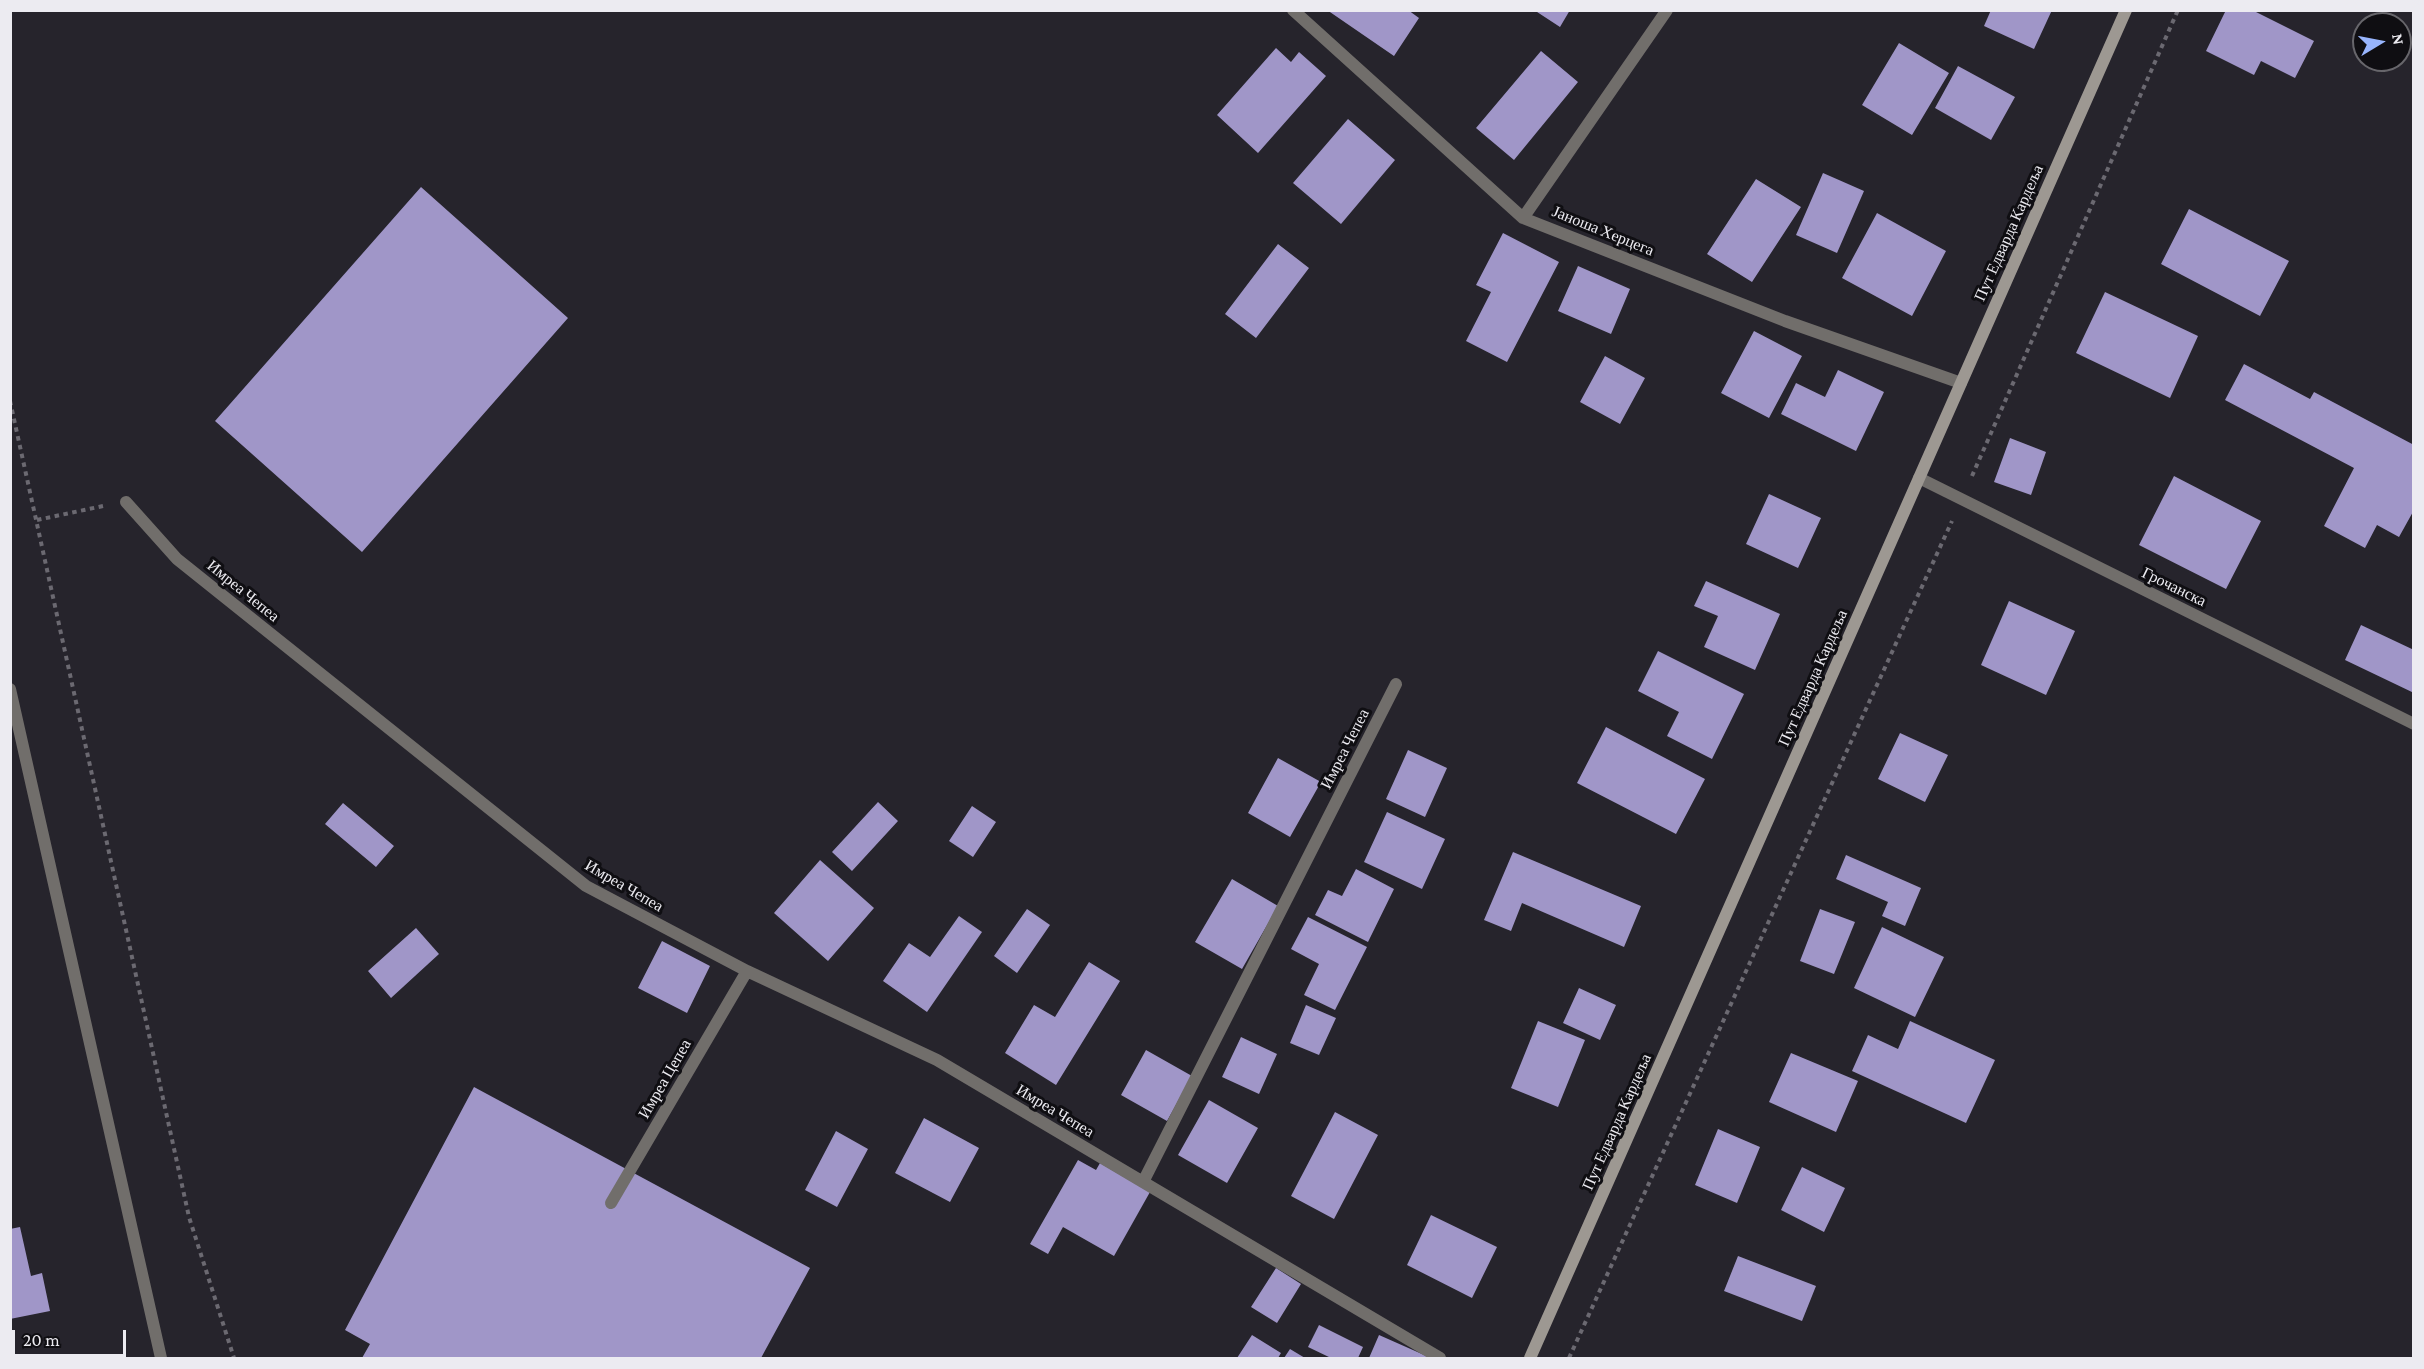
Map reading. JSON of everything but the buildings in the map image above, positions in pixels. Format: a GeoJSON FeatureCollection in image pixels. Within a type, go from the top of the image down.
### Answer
{"type":"FeatureCollection","features":[{"type":"Feature","properties":{"kind":"main road","name":"Пут Едварда Кардеља"},"geometry":{"type":"LineString","coordinates":[[1530,1359],[2126,10]]}},
{"type":"Feature","properties":{"kind":"street","name":"Јаноша Херцега"},"geometry":{"type":"LineString","coordinates":[[1293,10],[1523,218],[1785,321],[1961,383]]}},
{"type":"Feature","properties":{"kind":"street"},"geometry":{"type":"LineString","coordinates":[[1523,218],[1667,10]]}},
{"type":"Feature","properties":{"kind":"street","name":"Грочанска"},"geometry":{"type":"LineString","coordinates":[[1919,478],[2414,724]]}},
{"type":"Feature","properties":{"kind":"street","name":"Имреа Чепеа"},"geometry":{"type":"LineString","coordinates":[[126,502],[177,559],[586,886],[747,971],[937,1060],[1440,1359]]}},
{"type":"Feature","properties":{"kind":"street","name":"Имреа Чепеа"},"geometry":{"type":"LineString","coordinates":[[1143,1182],[1396,684]]}},
{"type":"Feature","properties":{"kind":"street"},"geometry":{"type":"LineString","coordinates":[[10,688],[161,1359]]}},
{"type":"Feature","properties":{"kind":"street","name":"Имреа Цепеа"},"geometry":{"type":"LineString","coordinates":[[611,1203],[747,971]]}},
{"type":"Feature","properties":{"kind":"path"},"geometry":{"type":"LineString","coordinates":[[1569,1359],[1962,500],[2178,10]]}},
{"type":"Feature","properties":{"kind":"path"},"geometry":{"type":"LineString","coordinates":[[10,401],[189,1217],[234,1359]]}},
{"type":"Feature","properties":{"kind":"path"},"geometry":{"type":"LineString","coordinates":[[36,520],[126,502]]}}]}
